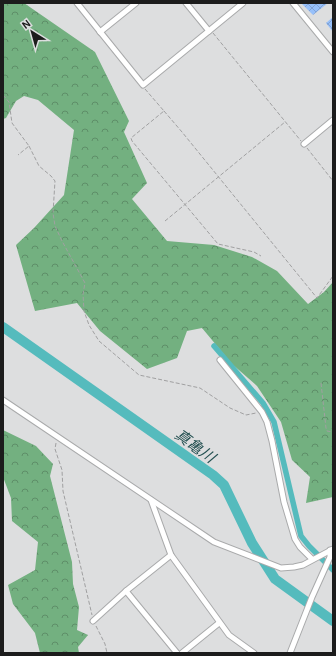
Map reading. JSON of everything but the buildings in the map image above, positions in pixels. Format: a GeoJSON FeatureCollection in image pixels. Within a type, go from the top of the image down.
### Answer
{"type":"FeatureCollection","features":[{"type":"Feature","properties":{"kind":"street"},"geometry":{"type":"LineString","coordinates":[[78,3],[143,85],[243,3]]}},
{"type":"Feature","properties":{"kind":"street"},"geometry":{"type":"LineString","coordinates":[[100,32],[136,3]]}},
{"type":"Feature","properties":{"kind":"street"},"geometry":{"type":"LineString","coordinates":[[186,3],[210,30]]}},
{"type":"Feature","properties":{"kind":"street"},"geometry":{"type":"LineString","coordinates":[[293,3],[333,52]]}},
{"type":"Feature","properties":{"kind":"street"},"geometry":{"type":"LineString","coordinates":[[304,144],[333,120]]}},
{"type":"Feature","properties":{"kind":"street"},"geometry":{"type":"LineString","coordinates":[[220,360],[262,412],[272,441],[284,502],[294,539],[312,559]]}},
{"type":"Feature","properties":{"kind":"street"},"geometry":{"type":"LineString","coordinates":[[3,400],[214,542],[281,568],[303,565],[332,549]]}},
{"type":"Feature","properties":{"kind":"street"},"geometry":{"type":"LineString","coordinates":[[151,500],[171,555],[219,624],[229,635],[254,653]]}},
{"type":"Feature","properties":{"kind":"street"},"geometry":{"type":"LineString","coordinates":[[290,653],[332,549]]}},
{"type":"Feature","properties":{"kind":"street"},"geometry":{"type":"LineString","coordinates":[[94,620],[126,591],[171,555]]}},
{"type":"Feature","properties":{"kind":"street"},"geometry":{"type":"LineString","coordinates":[[126,591],[177,653]]}},
{"type":"Feature","properties":{"kind":"street"},"geometry":{"type":"LineString","coordinates":[[182,653],[219,624]]}},
{"type":"Feature","properties":{"kind":"path"},"geometry":{"type":"LineString","coordinates":[[210,30],[333,181]]}},
{"type":"Feature","properties":{"kind":"path"},"geometry":{"type":"LineString","coordinates":[[143,85],[317,298],[333,276]]}},
{"type":"Feature","properties":{"kind":"path"},"geometry":{"type":"LineString","coordinates":[[3,96],[8,102],[12,122],[39,166],[55,181],[55,226],[85,283],[83,294],[84,311],[89,325],[99,341],[139,375],[200,388],[230,408],[246,415],[262,412]]}},
{"type":"Feature","properties":{"kind":"path"},"geometry":{"type":"LineString","coordinates":[[164,111],[131,138],[132,141],[218,244],[254,252],[261,256]]}},
{"type":"Feature","properties":{"kind":"path"},"geometry":{"type":"LineString","coordinates":[[165,220],[285,121]]}},
{"type":"Feature","properties":{"kind":"path"},"geometry":{"type":"LineString","coordinates":[[18,155],[28,146]]}},
{"type":"Feature","properties":{"kind":"path"},"geometry":{"type":"LineString","coordinates":[[321,383],[326,428],[327,431],[333,432]]}},
{"type":"Feature","properties":{"kind":"path"},"geometry":{"type":"LineString","coordinates":[[57,436],[55,449],[62,470],[63,491],[94,620],[105,644],[107,653]]}},
{"type":"Feature","properties":{"kind":"green space"},"geometry":{"type":"Polygon","coordinates":[[[3,3],[24,3],[95,52],[129,121],[124,132],[147,183],[132,199],[167,241],[214,245],[252,257],[277,271],[308,304],[324,292],[333,282],[333,497],[306,503],[310,477],[292,460],[281,422],[257,386],[232,364],[202,328],[187,331],[177,358],[147,369],[100,331],[77,303],[35,311],[16,245],[34,228],[64,195],[74,130],[38,100],[24,96],[16,101],[6,118],[3,119],[3,3]]]}},
{"type":"Feature","properties":{"kind":"green space"},"geometry":{"type":"Polygon","coordinates":[[[3,430],[36,446],[53,464],[50,476],[72,562],[73,584],[79,607],[77,630],[88,635],[78,647],[79,653],[40,653],[35,633],[13,604],[8,585],[35,570],[38,542],[12,521],[11,498],[3,477],[3,430]]]}},
{"type":"Feature","properties":{"kind":"waterway","name":"真亀川"},"geometry":{"type":"LineString","coordinates":[[3,327],[213,475],[224,485],[252,543],[275,579],[333,621]]}},
{"type":"Feature","properties":{"kind":"waterway"},"geometry":{"type":"LineString","coordinates":[[214,346],[263,403],[274,422],[301,536],[333,570]]}}]}
